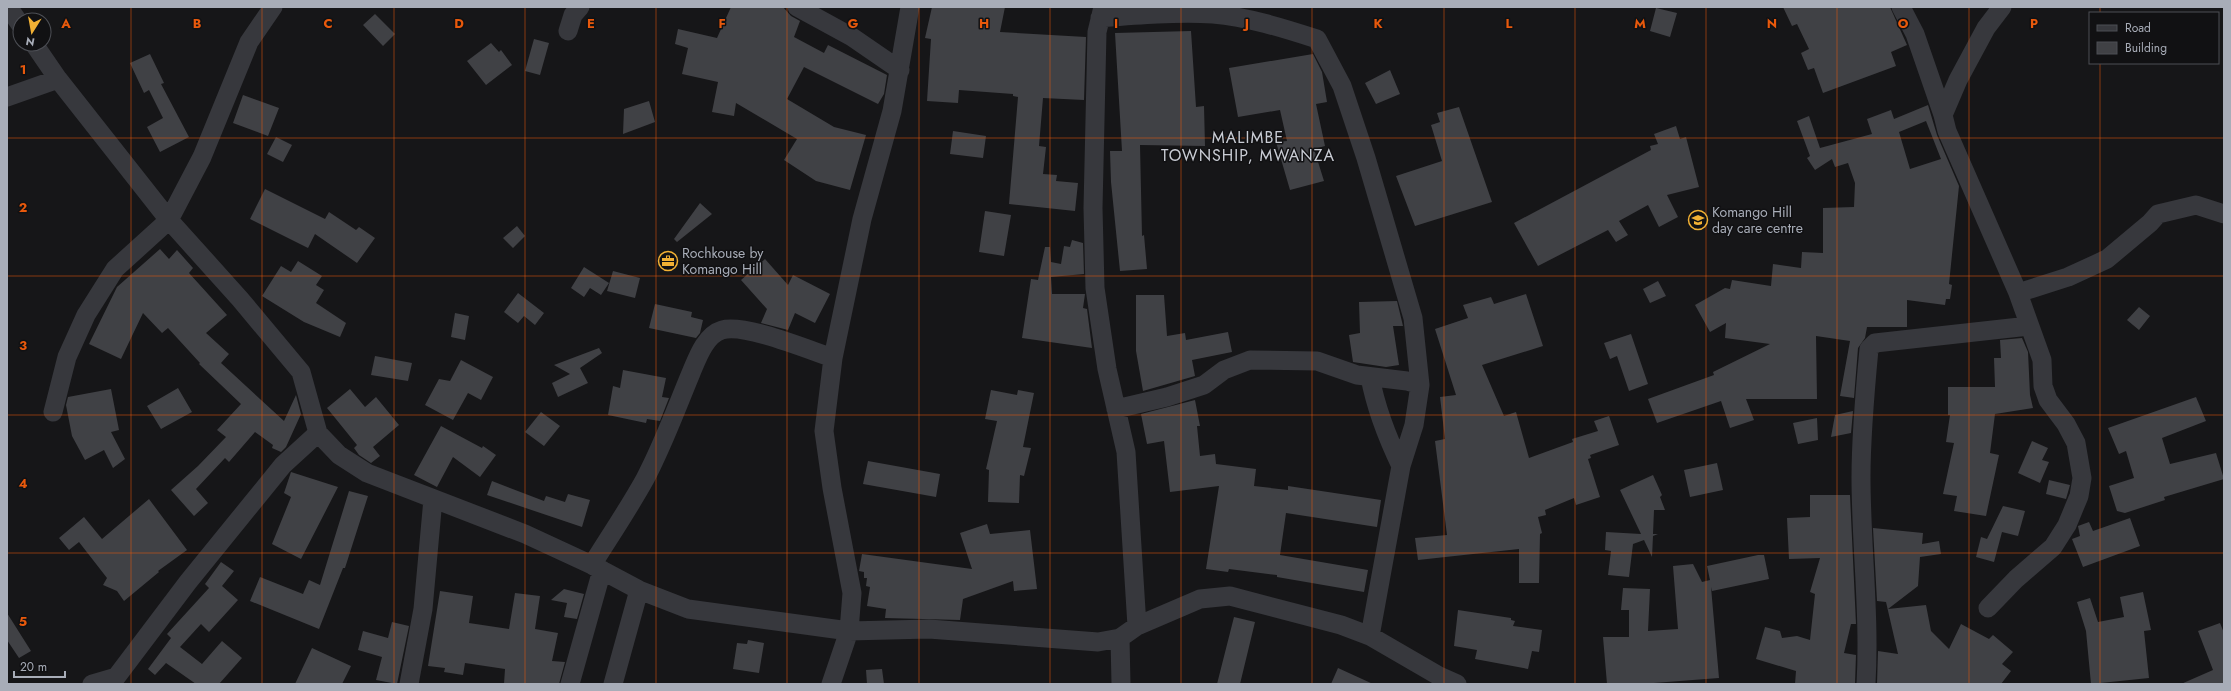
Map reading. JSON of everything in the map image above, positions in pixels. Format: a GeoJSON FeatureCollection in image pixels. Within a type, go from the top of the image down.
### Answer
{"type":"FeatureCollection","features":[{"type":"Feature","properties":{"kind":"street"},"geometry":{"type":"LineString","coordinates":[[53,412],[67,357],[77,332],[104,284],[120,264],[169,220],[202,157],[249,42],[273,7]]}},
{"type":"Feature","properties":{"kind":"street"},"geometry":{"type":"LineString","coordinates":[[568,31],[573,15],[580,7]]}},
{"type":"Feature","properties":{"kind":"street"},"geometry":{"type":"LineString","coordinates":[[798,7],[852,37],[900,70]]}},
{"type":"Feature","properties":{"kind":"street"},"geometry":{"type":"LineString","coordinates":[[831,684],[848,631],[852,593],[832,488],[824,432],[833,358],[862,219],[892,111],[910,7]]}},
{"type":"Feature","properties":{"kind":"street"},"geometry":{"type":"LineString","coordinates":[[1901,7],[1915,34],[1943,115],[1947,131],[2018,293],[2029,326],[2037,341],[2042,360],[2043,386],[2048,400],[2066,424],[2076,443],[2082,478],[2079,496],[2067,525],[2053,547],[2016,579],[1988,608]]}},
{"type":"Feature","properties":{"kind":"street"},"geometry":{"type":"LineString","coordinates":[[1943,115],[1958,80],[1986,28],[2002,7]]}},
{"type":"Feature","properties":{"kind":"street"},"geometry":{"type":"LineString","coordinates":[[1137,626],[1126,452],[1107,369],[1095,288],[1094,192],[1097,32],[1101,13],[1214,14],[1278,26],[1316,38],[1342,86],[1366,158],[1413,318],[1420,386],[1414,424],[1401,466],[1370,636]]}},
{"type":"Feature","properties":{"kind":"street"},"geometry":{"type":"LineString","coordinates":[[39,52],[58,79],[169,220],[240,299],[301,372],[318,433],[339,455],[367,473],[525,534],[597,567],[639,590],[688,609],[848,631],[929,629],[1098,642],[1120,638],[1137,626],[1200,599],[1230,596],[1341,625],[1370,636],[1439,676],[1457,684]]}},
{"type":"Feature","properties":{"kind":"street"},"geometry":{"type":"LineString","coordinates":[[7,97],[58,79]]}},
{"type":"Feature","properties":{"kind":"street"},"geometry":{"type":"LineString","coordinates":[[2018,293],[2068,277],[2107,260],[2150,223],[2158,214],[2196,205],[2224,214]]}},
{"type":"Feature","properties":{"kind":"street"},"geometry":{"type":"LineString","coordinates":[[1866,684],[1868,650],[1861,478],[1862,425],[1869,349],[1875,344],[2029,326]]}},
{"type":"Feature","properties":{"kind":"street"},"geometry":{"type":"LineString","coordinates":[[570,684],[597,567],[644,480],[668,431],[698,356],[710,338],[720,330],[733,328],[783,341],[833,358]]}},
{"type":"Feature","properties":{"kind":"street"},"geometry":{"type":"LineString","coordinates":[[1116,409],[1167,397],[1204,385],[1224,370],[1250,360],[1317,361],[1357,375],[1407,381],[1420,386]]}},
{"type":"Feature","properties":{"kind":"street"},"geometry":{"type":"LineString","coordinates":[[1370,377],[1375,402],[1387,437],[1401,466]]}},
{"type":"Feature","properties":{"kind":"street"},"geometry":{"type":"LineString","coordinates":[[92,684],[114,681],[188,582],[284,465],[318,433]]}},
{"type":"Feature","properties":{"kind":"street"},"geometry":{"type":"LineString","coordinates":[[409,684],[423,609],[433,499]]}},
{"type":"Feature","properties":{"kind":"street"},"geometry":{"type":"LineString","coordinates":[[613,684],[639,590]]}},
{"type":"Feature","properties":{"kind":"street"},"geometry":{"type":"LineString","coordinates":[[1120,638],[1121,684]]}},
{"type":"Feature","properties":{"kind":"building"},"geometry":{"type":"Polygon","coordinates":[[[731,7],[783,7],[791,16],[800,21],[794,37],[824,53],[828,45],[887,75],[884,94],[878,104],[804,67],[787,99],[834,127],[866,135],[850,190],[816,181],[784,160],[797,139],[736,103],[734,116],[712,112],[718,82],[682,74],[688,48],[675,44],[678,29],[717,38],[731,7]]]}},
{"type":"Feature","properties":{"kind":"building"},"geometry":{"type":"Polygon","coordinates":[[[932,7],[1005,7],[1000,32],[1086,37],[1084,100],[1043,98],[1039,146],[1046,147],[1043,174],[1057,175],[1056,181],[1078,183],[1075,211],[1009,204],[1018,97],[1013,96],[1013,94],[959,90],[958,103],[927,101],[931,39],[925,38],[932,7]]]}},
{"type":"Feature","properties":{"kind":"building"},"geometry":{"type":"Polygon","coordinates":[[[1783,7],[1890,7],[1907,45],[1891,52],[1896,66],[1823,93],[1814,68],[1808,70],[1801,53],[1809,49],[1797,24],[1792,26],[1783,7]]]}},
{"type":"Feature","properties":{"kind":"building"},"geometry":{"type":"Polygon","coordinates":[[[1656,8],[1677,13],[1670,37],[1650,31],[1656,8]]]}},
{"type":"Feature","properties":{"kind":"building"},"geometry":{"type":"Polygon","coordinates":[[[375,14],[395,34],[383,46],[363,25],[375,14]]]}},
{"type":"Feature","properties":{"kind":"building"},"geometry":{"type":"Polygon","coordinates":[[[1191,31],[1196,107],[1204,106],[1205,146],[1140,145],[1142,236],[1144,235],[1147,269],[1120,271],[1111,182],[1110,151],[1122,151],[1115,33],[1191,31]]]}},
{"type":"Feature","properties":{"kind":"building"},"geometry":{"type":"Polygon","coordinates":[[[534,39],[549,43],[540,75],[525,71],[534,39]]]}},
{"type":"Feature","properties":{"kind":"building"},"geometry":{"type":"Polygon","coordinates":[[[491,43],[499,52],[501,50],[512,65],[486,85],[467,61],[491,43]]]}},
{"type":"Feature","properties":{"kind":"building"},"geometry":{"type":"Polygon","coordinates":[[[150,54],[164,83],[161,84],[189,137],[160,152],[147,127],[163,118],[149,90],[144,93],[130,63],[150,54]]]}},
{"type":"Feature","properties":{"kind":"building"},"geometry":{"type":"Polygon","coordinates":[[[1313,54],[1322,72],[1327,102],[1316,104],[1325,146],[1314,149],[1324,181],[1290,190],[1276,142],[1287,141],[1280,110],[1238,117],[1229,68],[1313,54]]]}},
{"type":"Feature","properties":{"kind":"building"},"geometry":{"type":"Polygon","coordinates":[[[1390,70],[1400,94],[1376,104],[1365,83],[1390,70]]]}},
{"type":"Feature","properties":{"kind":"building"},"geometry":{"type":"Polygon","coordinates":[[[243,95],[279,108],[268,136],[233,123],[243,95]]]}},
{"type":"Feature","properties":{"kind":"building"},"geometry":{"type":"Polygon","coordinates":[[[649,101],[655,122],[623,134],[624,109],[649,101]]]}},
{"type":"Feature","properties":{"kind":"building"},"geometry":{"type":"Polygon","coordinates":[[[1928,105],[1937,135],[1959,186],[1949,284],[1952,285],[1950,299],[1946,299],[1945,305],[1907,300],[1907,327],[1867,327],[1865,338],[1858,348],[1854,398],[1840,396],[1850,341],[1816,336],[1817,399],[1746,399],[1754,420],[1730,428],[1721,401],[1657,423],[1648,399],[1714,375],[1713,372],[1770,344],[1725,338],[1726,323],[1710,332],[1695,305],[1725,288],[1730,289],[1732,280],[1771,286],[1773,264],[1801,268],[1802,252],[1823,253],[1823,208],[1854,207],[1855,183],[1848,163],[1835,167],[1832,159],[1815,170],[1807,158],[1810,156],[1797,121],[1809,116],[1820,148],[1872,134],[1867,119],[1891,110],[1894,119],[1928,105]],[[1926,121],[1899,132],[1910,169],[1941,159],[1926,121]]]}},
{"type":"Feature","properties":{"kind":"building"},"geometry":{"type":"Polygon","coordinates":[[[1459,107],[1492,202],[1415,226],[1396,176],[1442,161],[1431,125],[1440,122],[1437,113],[1459,107]]]}},
{"type":"Feature","properties":{"kind":"building"},"geometry":{"type":"Polygon","coordinates":[[[1676,126],[1680,139],[1686,137],[1699,187],[1667,195],[1678,217],[1659,227],[1648,205],[1619,221],[1628,235],[1616,242],[1608,230],[1538,266],[1514,223],[1651,150],[1650,146],[1658,144],[1654,134],[1676,126]]]}},
{"type":"Feature","properties":{"kind":"building"},"geometry":{"type":"Polygon","coordinates":[[[953,131],[986,136],[983,158],[950,154],[953,131]]]}},
{"type":"Feature","properties":{"kind":"building"},"geometry":{"type":"Polygon","coordinates":[[[276,137],[292,145],[283,162],[267,154],[276,137]]]}},
{"type":"Feature","properties":{"kind":"building"},"geometry":{"type":"Polygon","coordinates":[[[265,189],[325,219],[329,212],[356,230],[359,227],[375,238],[357,263],[315,234],[308,248],[250,219],[265,189]]]}},
{"type":"Feature","properties":{"kind":"building"},"geometry":{"type":"Polygon","coordinates":[[[700,203],[712,214],[677,242],[674,239],[700,203]]]}},
{"type":"Feature","properties":{"kind":"building"},"geometry":{"type":"Polygon","coordinates":[[[985,211],[1011,215],[1004,256],[979,252],[985,211]]]}},
{"type":"Feature","properties":{"kind":"building"},"geometry":{"type":"Polygon","coordinates":[[[517,226],[525,236],[513,248],[503,238],[517,226]]]}},
{"type":"Feature","properties":{"kind":"building"},"geometry":{"type":"Polygon","coordinates":[[[1072,240],[1083,243],[1084,274],[1051,277],[1052,294],[1085,294],[1083,308],[1087,309],[1092,348],[1022,338],[1031,279],[1038,280],[1045,247],[1050,247],[1051,262],[1061,264],[1064,246],[1070,247],[1072,240]]]}},
{"type":"Feature","properties":{"kind":"building"},"geometry":{"type":"Polygon","coordinates":[[[160,249],[169,259],[177,250],[193,268],[189,273],[227,315],[206,333],[229,354],[221,363],[284,421],[296,395],[301,414],[286,447],[281,452],[272,448],[273,445],[255,432],[229,462],[225,458],[196,489],[208,503],[194,516],[171,490],[198,466],[226,437],[217,430],[241,404],[199,364],[200,363],[168,328],[162,333],[143,313],[121,359],[89,344],[117,287],[160,249]]]}},
{"type":"Feature","properties":{"kind":"building"},"geometry":{"type":"Polygon","coordinates":[[[765,259],[788,285],[793,275],[830,294],[815,323],[795,313],[788,330],[761,323],[767,309],[741,280],[765,259]]]}},
{"type":"Feature","properties":{"kind":"building"},"geometry":{"type":"Polygon","coordinates":[[[298,261],[322,276],[316,285],[324,290],[316,303],[346,323],[340,337],[304,322],[262,296],[281,266],[291,272],[298,261]]]}},
{"type":"Feature","properties":{"kind":"building"},"geometry":{"type":"Polygon","coordinates":[[[584,267],[609,283],[601,295],[590,288],[584,297],[571,288],[584,267]]]}},
{"type":"Feature","properties":{"kind":"building"},"geometry":{"type":"Polygon","coordinates":[[[613,271],[640,278],[635,298],[607,291],[613,271]]]}},
{"type":"Feature","properties":{"kind":"building"},"geometry":{"type":"Polygon","coordinates":[[[1658,281],[1666,296],[1650,303],[1643,289],[1658,281]]]}},
{"type":"Feature","properties":{"kind":"building"},"geometry":{"type":"Polygon","coordinates":[[[518,293],[544,313],[535,325],[524,316],[518,323],[504,312],[518,293]]]}},
{"type":"Feature","properties":{"kind":"building"},"geometry":{"type":"Polygon","coordinates":[[[1526,294],[1543,346],[1482,365],[1504,416],[1516,412],[1529,458],[1573,442],[1572,439],[1598,431],[1594,421],[1609,416],[1619,445],[1590,455],[1591,458],[1588,459],[1600,497],[1576,505],[1574,498],[1545,510],[1546,515],[1538,517],[1542,533],[1540,534],[1539,583],[1519,583],[1519,549],[1418,560],[1415,538],[1447,535],[1435,441],[1445,439],[1440,397],[1456,395],[1435,329],[1468,318],[1463,305],[1491,297],[1494,304],[1526,294]]]}},
{"type":"Feature","properties":{"kind":"building"},"geometry":{"type":"Polygon","coordinates":[[[1136,295],[1164,295],[1167,336],[1185,333],[1186,340],[1228,332],[1232,352],[1192,360],[1195,376],[1143,391],[1136,351],[1136,295]]]}},
{"type":"Feature","properties":{"kind":"building"},"geometry":{"type":"Polygon","coordinates":[[[1397,301],[1403,326],[1393,326],[1399,365],[1386,367],[1353,362],[1349,335],[1360,333],[1359,302],[1397,301]]]}},
{"type":"Feature","properties":{"kind":"building"},"geometry":{"type":"Polygon","coordinates":[[[655,304],[692,312],[691,317],[703,320],[700,333],[696,338],[649,328],[655,304]]]}},
{"type":"Feature","properties":{"kind":"building"},"geometry":{"type":"Polygon","coordinates":[[[2139,307],[2150,316],[2139,330],[2127,320],[2139,307]]]}},
{"type":"Feature","properties":{"kind":"building"},"geometry":{"type":"Polygon","coordinates":[[[455,313],[469,316],[465,340],[451,337],[455,313]]]}},
{"type":"Feature","properties":{"kind":"building"},"geometry":{"type":"Polygon","coordinates":[[[1631,334],[1648,384],[1629,391],[1617,356],[1610,359],[1604,343],[1631,334]]]}},
{"type":"Feature","properties":{"kind":"building"},"geometry":{"type":"Polygon","coordinates":[[[2022,338],[2028,352],[2030,395],[2033,408],[1995,414],[1990,453],[1999,455],[1986,516],[1954,511],[1957,496],[1943,494],[1954,443],[1946,442],[1950,415],[1948,415],[1948,387],[1995,387],[1994,358],[2001,358],[2000,340],[2022,338]]]}},
{"type":"Feature","properties":{"kind":"building"},"geometry":{"type":"Polygon","coordinates":[[[599,348],[602,353],[580,368],[588,383],[558,397],[552,383],[570,374],[554,365],[599,348]]]}},
{"type":"Feature","properties":{"kind":"building"},"geometry":{"type":"Polygon","coordinates":[[[375,356],[412,363],[408,381],[371,375],[375,356]]]}},
{"type":"Feature","properties":{"kind":"building"},"geometry":{"type":"Polygon","coordinates":[[[461,360],[493,377],[481,400],[468,393],[453,420],[425,405],[439,379],[450,381],[461,360]]]}},
{"type":"Feature","properties":{"kind":"building"},"geometry":{"type":"Polygon","coordinates":[[[623,370],[666,378],[662,397],[669,398],[660,421],[647,419],[646,423],[608,415],[613,386],[620,388],[623,370]]]}},
{"type":"Feature","properties":{"kind":"building"},"geometry":{"type":"Polygon","coordinates":[[[178,388],[192,412],[161,429],[147,406],[178,388]]]}},
{"type":"Feature","properties":{"kind":"building"},"geometry":{"type":"Polygon","coordinates":[[[111,389],[119,430],[111,432],[125,459],[113,468],[104,450],[85,460],[72,436],[66,405],[68,397],[111,389]]]}},
{"type":"Feature","properties":{"kind":"building"},"geometry":{"type":"Polygon","coordinates":[[[350,389],[365,407],[376,397],[399,425],[373,447],[380,456],[371,463],[359,455],[354,448],[357,445],[327,408],[350,389]]]}},
{"type":"Feature","properties":{"kind":"building"},"geometry":{"type":"Polygon","coordinates":[[[991,390],[1017,395],[1018,390],[1034,393],[1023,447],[1031,448],[1024,476],[1020,475],[1019,503],[988,502],[989,470],[986,469],[997,421],[985,419],[991,390]]]}},
{"type":"Feature","properties":{"kind":"building"},"geometry":{"type":"Polygon","coordinates":[[[2196,397],[2206,421],[2162,438],[2170,464],[2216,453],[2224,479],[2164,497],[2165,500],[2125,513],[2117,511],[2109,486],[2134,478],[2126,451],[2119,454],[2108,428],[2196,397]]]}},
{"type":"Feature","properties":{"kind":"building"},"geometry":{"type":"Polygon","coordinates":[[[1195,400],[1200,426],[1197,426],[1200,456],[1215,454],[1216,464],[1256,469],[1254,486],[1288,490],[1288,486],[1381,500],[1377,527],[1286,513],[1280,555],[1368,570],[1364,592],[1277,577],[1277,575],[1229,569],[1228,572],[1206,569],[1219,486],[1170,492],[1164,441],[1147,444],[1141,414],[1195,400]]]}},
{"type":"Feature","properties":{"kind":"building"},"geometry":{"type":"Polygon","coordinates":[[[1853,411],[1851,433],[1831,437],[1835,415],[1853,411]]]}},
{"type":"Feature","properties":{"kind":"building"},"geometry":{"type":"Polygon","coordinates":[[[541,412],[560,426],[544,446],[525,432],[541,412]]]}},
{"type":"Feature","properties":{"kind":"building"},"geometry":{"type":"Polygon","coordinates":[[[1817,418],[1818,440],[1798,444],[1793,423],[1817,418]]]}},
{"type":"Feature","properties":{"kind":"building"},"geometry":{"type":"Polygon","coordinates":[[[441,426],[482,448],[483,446],[496,455],[480,477],[453,457],[437,487],[414,475],[441,426]]]}},
{"type":"Feature","properties":{"kind":"building"},"geometry":{"type":"Polygon","coordinates":[[[2032,441],[2048,448],[2042,460],[2049,462],[2040,483],[2018,473],[2032,441]]]}},
{"type":"Feature","properties":{"kind":"building"},"geometry":{"type":"Polygon","coordinates":[[[868,461],[940,474],[936,497],[863,484],[868,461]]]}},
{"type":"Feature","properties":{"kind":"building"},"geometry":{"type":"Polygon","coordinates":[[[1717,463],[1723,490],[1690,497],[1684,470],[1717,463]]]}},
{"type":"Feature","properties":{"kind":"building"},"geometry":{"type":"Polygon","coordinates":[[[291,472],[338,487],[301,559],[272,544],[291,497],[284,493],[291,472]]]}},
{"type":"Feature","properties":{"kind":"building"},"geometry":{"type":"Polygon","coordinates":[[[1653,475],[1662,495],[1660,497],[1665,510],[1654,510],[1653,534],[1658,534],[1653,536],[1652,557],[1644,540],[1633,544],[1629,577],[1608,575],[1611,551],[1605,550],[1606,532],[1641,534],[1620,490],[1653,475]]]}},
{"type":"Feature","properties":{"kind":"building"},"geometry":{"type":"Polygon","coordinates":[[[2049,480],[2070,485],[2066,499],[2046,494],[2049,480]]]}},
{"type":"Feature","properties":{"kind":"building"},"geometry":{"type":"Polygon","coordinates":[[[492,481],[544,501],[546,496],[565,502],[568,494],[590,500],[582,527],[487,495],[492,481]]]}},
{"type":"Feature","properties":{"kind":"building"},"geometry":{"type":"Polygon","coordinates":[[[349,491],[368,496],[345,568],[343,568],[319,629],[250,601],[260,577],[303,594],[309,580],[320,585],[349,491]]]}},
{"type":"Feature","properties":{"kind":"building"},"geometry":{"type":"Polygon","coordinates":[[[1810,495],[1850,495],[1856,624],[1851,624],[1844,653],[1856,655],[1855,684],[1795,684],[1796,671],[1756,659],[1765,627],[1780,631],[1782,638],[1797,636],[1810,640],[1815,594],[1810,592],[1820,558],[1789,559],[1787,518],[1810,517],[1810,495]]]}},
{"type":"Feature","properties":{"kind":"building"},"geometry":{"type":"Polygon","coordinates":[[[149,499],[187,550],[158,571],[159,572],[124,601],[117,591],[103,585],[107,578],[79,542],[69,550],[59,538],[84,517],[102,539],[149,499]]]}},
{"type":"Feature","properties":{"kind":"building"},"geometry":{"type":"Polygon","coordinates":[[[2003,506],[2025,511],[2018,536],[2002,532],[1994,562],[1976,557],[1981,537],[1987,539],[2003,506]]]}},
{"type":"Feature","properties":{"kind":"building"},"geometry":{"type":"Polygon","coordinates":[[[2130,518],[2140,546],[2083,567],[2072,539],[2080,536],[2078,526],[2089,522],[2093,531],[2130,518]]]}},
{"type":"Feature","properties":{"kind":"building"},"geometry":{"type":"Polygon","coordinates":[[[987,524],[990,534],[1030,530],[1037,589],[1014,591],[1013,581],[963,599],[960,620],[885,618],[886,609],[867,606],[870,587],[866,586],[867,578],[864,578],[864,572],[859,571],[862,554],[972,569],[960,533],[987,524]]]}},
{"type":"Feature","properties":{"kind":"building"},"geometry":{"type":"Polygon","coordinates":[[[1873,528],[1923,533],[1922,544],[1939,541],[1941,554],[1920,557],[1918,586],[1888,609],[1926,605],[1931,631],[1949,649],[1961,624],[1989,639],[1993,635],[2013,652],[2002,664],[2011,671],[2001,684],[1877,684],[1878,651],[1898,654],[1886,602],[1877,601],[1873,528]]]}},
{"type":"Feature","properties":{"kind":"building"},"geometry":{"type":"Polygon","coordinates":[[[1764,555],[1769,579],[1712,591],[1711,587],[1719,678],[1641,684],[1607,684],[1603,637],[1629,637],[1629,610],[1621,610],[1623,588],[1650,589],[1648,631],[1678,629],[1673,566],[1693,564],[1702,582],[1710,580],[1707,566],[1764,555]]]}},
{"type":"Feature","properties":{"kind":"building"},"geometry":{"type":"Polygon","coordinates":[[[221,562],[234,571],[222,586],[238,600],[209,632],[201,624],[180,647],[202,664],[222,641],[242,658],[219,684],[196,684],[166,663],[155,675],[148,669],[171,638],[167,634],[209,588],[205,584],[221,562]]]}},
{"type":"Feature","properties":{"kind":"building"},"geometry":{"type":"Polygon","coordinates":[[[564,589],[584,594],[577,619],[564,617],[567,603],[551,600],[564,589]]]}},
{"type":"Feature","properties":{"kind":"building"},"geometry":{"type":"Polygon","coordinates":[[[440,591],[473,596],[469,623],[509,629],[515,593],[540,596],[535,629],[558,633],[552,661],[565,662],[559,684],[504,684],[505,669],[465,663],[463,675],[444,672],[445,668],[428,666],[440,591]]]}},
{"type":"Feature","properties":{"kind":"building"},"geometry":{"type":"Polygon","coordinates":[[[2143,592],[2151,630],[2144,631],[2149,678],[2091,684],[2086,631],[2077,602],[2090,598],[2098,622],[2124,617],[2120,597],[2143,592]]]}},
{"type":"Feature","properties":{"kind":"building"},"geometry":{"type":"Polygon","coordinates":[[[1458,610],[1511,618],[1511,620],[1515,621],[1513,626],[1542,630],[1539,652],[1532,651],[1528,669],[1475,659],[1477,650],[1454,646],[1458,610]]]}},
{"type":"Feature","properties":{"kind":"building"},"geometry":{"type":"Polygon","coordinates":[[[7,613],[31,651],[19,658],[7,640],[7,613]]]}},
{"type":"Feature","properties":{"kind":"building"},"geometry":{"type":"Polygon","coordinates":[[[1234,617],[1255,622],[1240,684],[1217,684],[1234,617]]]}},
{"type":"Feature","properties":{"kind":"building"},"geometry":{"type":"Polygon","coordinates":[[[392,622],[409,626],[397,684],[376,680],[382,657],[358,650],[363,631],[388,638],[392,622]]]}},
{"type":"Feature","properties":{"kind":"building"},"geometry":{"type":"Polygon","coordinates":[[[2220,623],[2224,633],[2224,684],[2181,684],[2213,670],[2198,631],[2220,623]]]}},
{"type":"Feature","properties":{"kind":"building"},"geometry":{"type":"Polygon","coordinates":[[[748,640],[764,643],[759,673],[733,669],[737,643],[747,644],[748,640]]]}},
{"type":"Feature","properties":{"kind":"building"},"geometry":{"type":"Polygon","coordinates":[[[312,648],[351,666],[342,684],[295,684],[312,648]]]}},
{"type":"Feature","properties":{"kind":"building"},"geometry":{"type":"Polygon","coordinates":[[[1338,668],[1373,684],[1331,684],[1338,668]]]}},
{"type":"Feature","properties":{"kind":"building"},"geometry":{"type":"Polygon","coordinates":[[[882,669],[884,684],[867,684],[866,670],[882,669]]]}},
{"type":"Feature","properties":{"kind":"place","name":"Komango Hill day care centre"},"geometry":{"type":"Point","coordinates":[1698,220]}},
{"type":"Feature","properties":{"kind":"place","name":"Rochkouse by Komango Hill"},"geometry":{"type":"Point","coordinates":[668,261]}},
{"type":"Feature","properties":{"kind":"district","name":"MALIMBE TOWNSHIP, MWANZA"},"geometry":{"type":"Point","coordinates":[1248,146]}}]}
